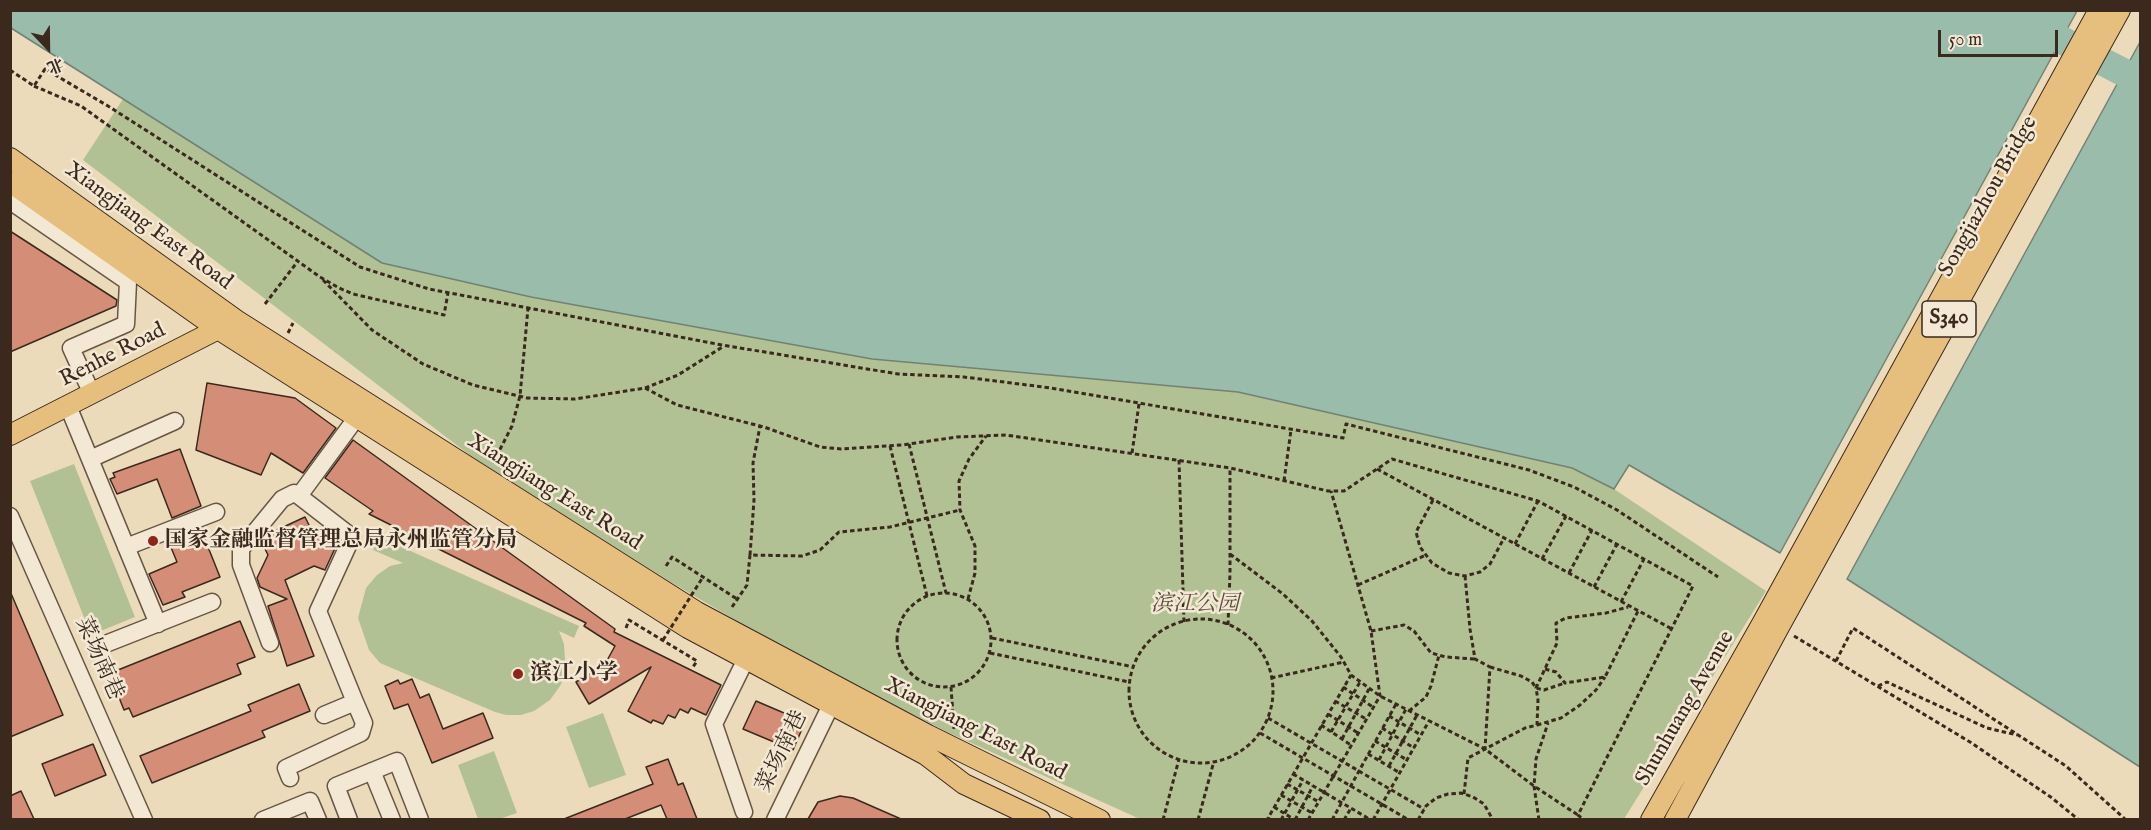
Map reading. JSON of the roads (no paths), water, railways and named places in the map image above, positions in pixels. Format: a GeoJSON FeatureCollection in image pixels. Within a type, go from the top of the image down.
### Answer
{"type":"FeatureCollection","features":[{"type":"Feature","properties":{"kind":"main road","name":"Songjiazhou Bridge"},"geometry":{"type":"LineString","coordinates":[[1777,628],[2099,10]]}},
{"type":"Feature","properties":{"kind":"main road","name":"Songjiazhou Bridge"},"geometry":{"type":"LineString","coordinates":[[1777,628],[2120,10]]}},
{"type":"Feature","properties":{"kind":"main road","name":"Xiangjiang East Road"},"geometry":{"type":"LineString","coordinates":[[10,158],[237,320],[697,612],[956,749],[1100,819]]}},
{"type":"Feature","properties":{"kind":"main road","name":"Xiangjiang East Road"},"geometry":{"type":"LineString","coordinates":[[11,188],[218,329],[688,628],[926,755],[964,784],[1040,819]]}},
{"type":"Feature","properties":{"kind":"main road","name":"Renhe Road"},"geometry":{"type":"LineString","coordinates":[[10,435],[237,320]]}},
{"type":"Feature","properties":{"kind":"main road","name":"Shunhuang Avenue"},"geometry":{"type":"LineString","coordinates":[[1651,819],[1777,628]]}},
{"type":"Feature","properties":{"kind":"main road","name":"Shunhuang Avenue"},"geometry":{"type":"LineString","coordinates":[[1675,819],[1777,628]]}},
{"type":"Feature","properties":{"kind":"street"},"geometry":{"type":"LineString","coordinates":[[11,188],[128,282],[126,324],[71,348],[92,394]]}},
{"type":"Feature","properties":{"kind":"street"},"geometry":{"type":"LineString","coordinates":[[68,406],[158,624]]}},
{"type":"Feature","properties":{"kind":"street"},"geometry":{"type":"LineString","coordinates":[[300,496],[357,417]]}},
{"type":"Feature","properties":{"kind":"street"},"geometry":{"type":"LineString","coordinates":[[90,459],[175,421]]}},
{"type":"Feature","properties":{"kind":"street"},"geometry":{"type":"LineString","coordinates":[[270,643],[241,565],[241,549],[282,499],[294,493],[352,537],[318,611],[364,723],[361,733],[286,768],[290,778]]}},
{"type":"Feature","properties":{"kind":"street"},"geometry":{"type":"LineString","coordinates":[[126,547],[216,512]]}},
{"type":"Feature","properties":{"kind":"street","name":"菜场南巷"},"geometry":{"type":"LineString","coordinates":[[10,516],[144,819]]}},
{"type":"Feature","properties":{"kind":"street"},"geometry":{"type":"LineString","coordinates":[[108,643],[212,602]]}},
{"type":"Feature","properties":{"kind":"street"},"geometry":{"type":"LineString","coordinates":[[744,812],[714,724],[746,659]]}},
{"type":"Feature","properties":{"kind":"street"},"geometry":{"type":"LineString","coordinates":[[324,715],[356,702]]}},
{"type":"Feature","properties":{"kind":"street","name":"菜场南巷"},"geometry":{"type":"LineString","coordinates":[[775,819],[831,705]]}},
{"type":"Feature","properties":{"kind":"street"},"geometry":{"type":"LineString","coordinates":[[350,819],[336,786],[397,761],[420,819]]}},
{"type":"Feature","properties":{"kind":"street"},"geometry":{"type":"LineString","coordinates":[[372,771],[392,819]]}},
{"type":"Feature","properties":{"kind":"street"},"geometry":{"type":"LineString","coordinates":[[263,819],[310,801],[318,819]]}},
{"type":"Feature","properties":{"kind":"waterway"},"geometry":{"type":"LineString","coordinates":[[2004,10],[2140,81]]}},
{"type":"Feature","properties":{"kind":"place","name":"国家金融监督管理总局永州监管分局"},"geometry":{"type":"Point","coordinates":[153,541]}},
{"type":"Feature","properties":{"kind":"place","name":"滨江小学"},"geometry":{"type":"Point","coordinates":[518,674]}},
{"type":"Feature","properties":{"kind":"park label","name":"滨江公园"},"geometry":{"type":"Point","coordinates":[1195,605]}}]}
